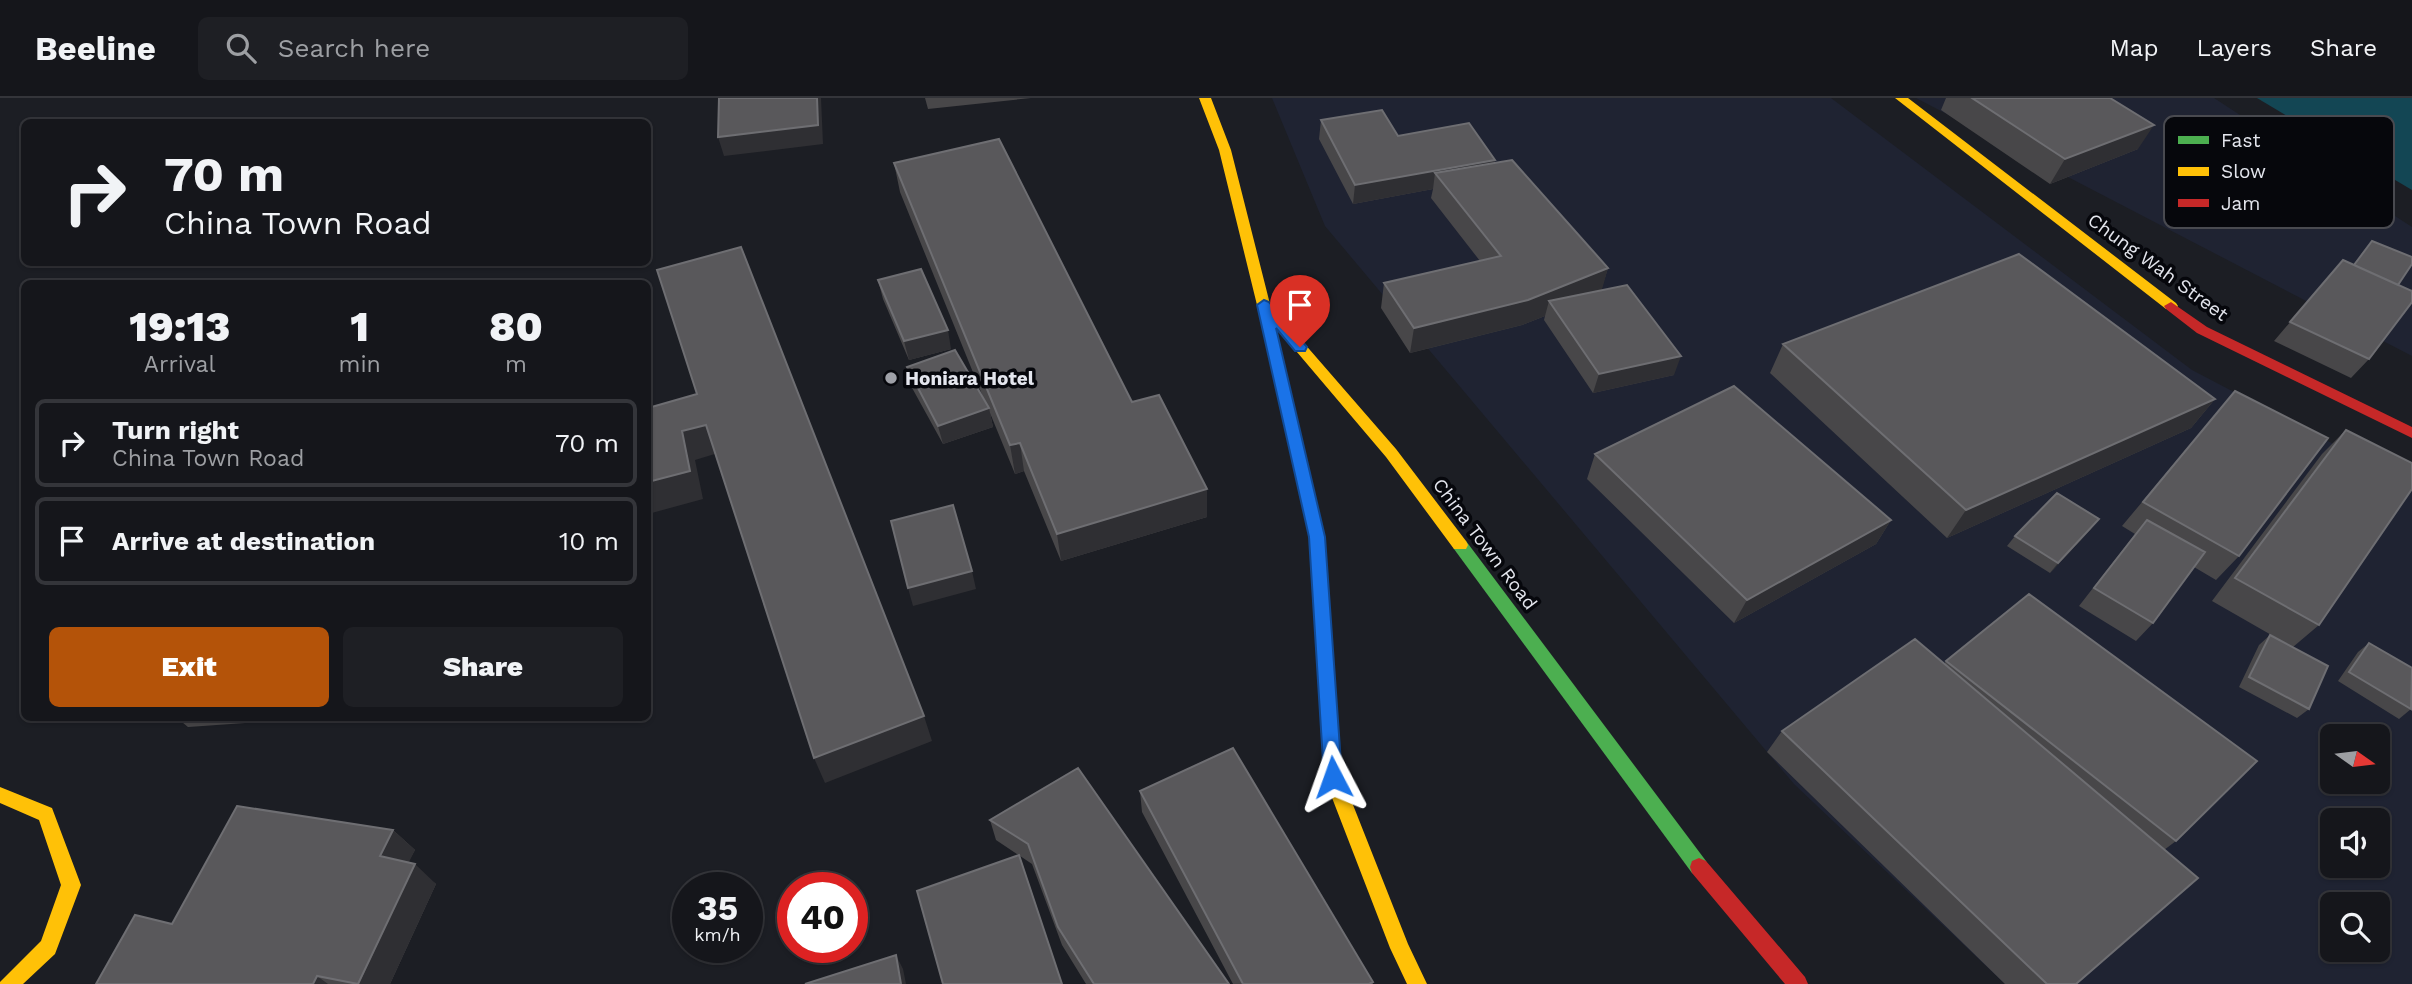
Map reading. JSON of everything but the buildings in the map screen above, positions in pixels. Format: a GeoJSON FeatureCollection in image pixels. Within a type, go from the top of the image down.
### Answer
{"type":"FeatureCollection","features":[{"type":"Feature","properties":{"kind":"street","name":"China Town Road"},"geometry":{"type":"LineString","coordinates":[[1205,98],[1225,150],[1264,305],[1391,453],[1703,873],[1798,984]]}},
{"type":"Feature","properties":{"kind":"street","name":"Chung Wah Street"},"geometry":{"type":"LineString","coordinates":[[1901,98],[2202,330],[2412,433]]}},
{"type":"Feature","properties":{"kind":"street"},"geometry":{"type":"LineString","coordinates":[[1264,305],[1317,537],[1333,777],[1400,948],[1417,984]]}},
{"type":"Feature","properties":{"kind":"street"},"geometry":{"type":"LineString","coordinates":[[0,795],[46,814],[71,885],[48,947],[9,984]]}},
{"type":"Feature","properties":{"kind":"shaded area"},"geometry":{"type":"Polygon","coordinates":[[[1272,98],[1831,98],[2192,370],[2412,485],[2412,984],[2005,984],[1794,784],[1325,226],[1272,98]]]}},
{"type":"Feature","properties":{"kind":"shaded area"},"geometry":{"type":"Polygon","coordinates":[[[1916,98],[2214,98],[2242,116],[2164,116],[2164,227],[1916,98]]]}},
{"type":"Feature","properties":{"kind":"shaded area"},"geometry":{"type":"Polygon","coordinates":[[[2257,98],[2412,98],[2412,190],[2394,179],[2394,116],[2287,116],[2257,98]]]}},
{"type":"Feature","properties":{"kind":"shaded area"},"geometry":{"type":"Polygon","coordinates":[[[2394,215],[2412,227],[2412,356],[2166,228],[2394,228],[2394,215]]]}},
{"type":"Feature","properties":{"kind":"traffic: fast"},"geometry":{"type":"LineString","coordinates":[[1460,545],[1699,867]]}},
{"type":"Feature","properties":{"kind":"traffic: slow"},"geometry":{"type":"LineString","coordinates":[[1205,98],[1225,150],[1264,305],[1391,453],[1460,545]]}},
{"type":"Feature","properties":{"kind":"traffic: slow"},"geometry":{"type":"LineString","coordinates":[[1901,98],[2171,306]]}},
{"type":"Feature","properties":{"kind":"traffic: slow"},"geometry":{"type":"LineString","coordinates":[[1331,750],[1333,777],[1400,948],[1417,984]]}},
{"type":"Feature","properties":{"kind":"traffic: slow"},"geometry":{"type":"LineString","coordinates":[[0,795],[46,814],[71,885],[48,947],[9,984]]}},
{"type":"Feature","properties":{"kind":"traffic: jam"},"geometry":{"type":"LineString","coordinates":[[2171,306],[2202,330],[2412,433]]}},
{"type":"Feature","properties":{"kind":"traffic: jam"},"geometry":{"type":"LineString","coordinates":[[1265,309],[1317,537],[1331,750]]}},
{"type":"Feature","properties":{"kind":"traffic: jam"},"geometry":{"type":"LineString","coordinates":[[1699,867],[1798,984]]}},
{"type":"Feature","properties":{"kind":"place","name":"Honiara Hotel"},"geometry":{"type":"Point","coordinates":[891,378]}},
{"type":"Feature","properties":{"kind":"route"},"geometry":{"type":"LineString","coordinates":[[1300,347],[1264,305],[1317,537],[1333,777]]}}]}
